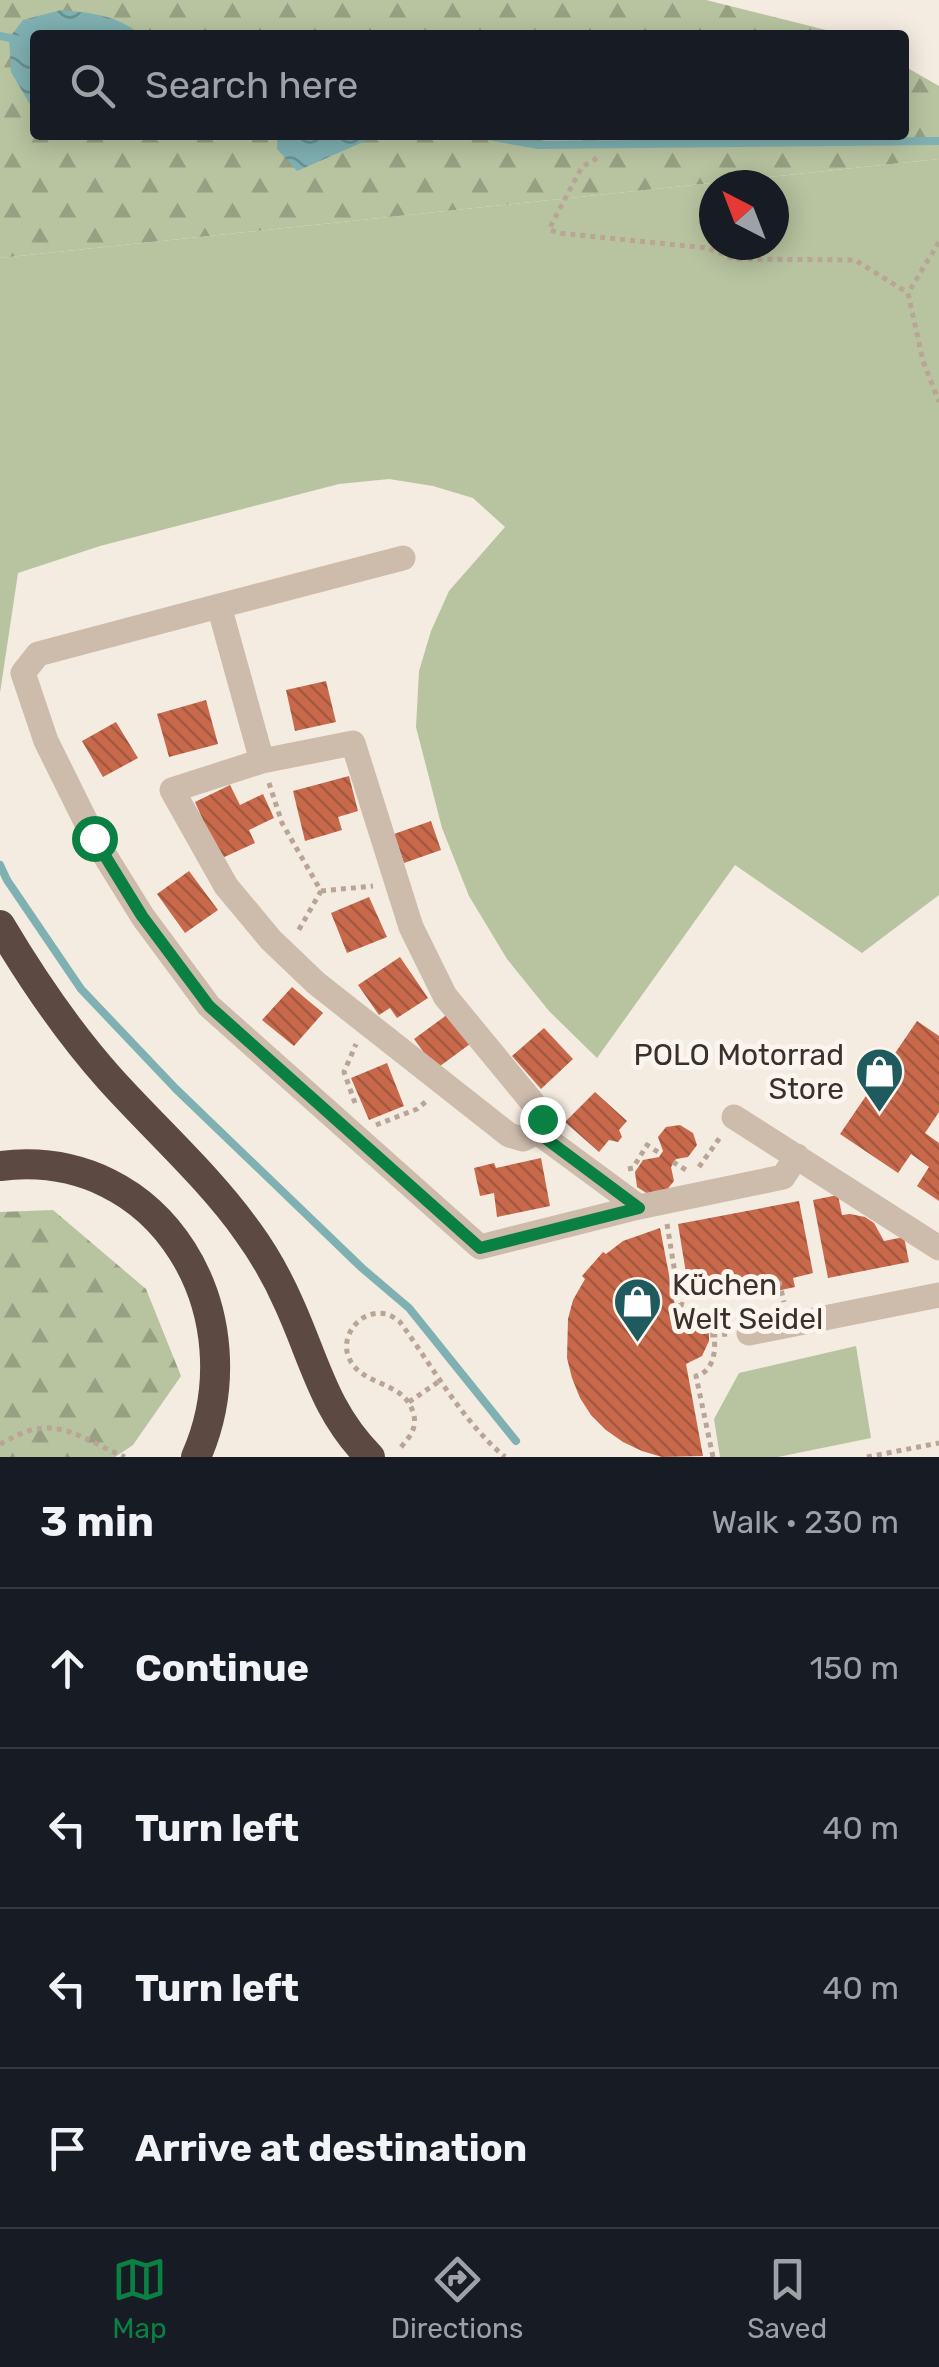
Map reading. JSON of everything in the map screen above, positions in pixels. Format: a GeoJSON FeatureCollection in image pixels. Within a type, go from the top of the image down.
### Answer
{"type":"FeatureCollection","features":[{"type":"Feature","properties":{"kind":"highway"},"geometry":{"type":"LineString","coordinates":[[0,925],[75,1037],[246,1229],[284,1294],[333,1410],[370,1457]]}},
{"type":"Feature","properties":{"kind":"highway"},"geometry":{"type":"LineString","coordinates":[[0,1166],[40,1164],[109,1184],[149,1210],[181,1248],[204,1294],[214,1344],[214,1394],[196,1457]]}},
{"type":"Feature","properties":{"kind":"street"},"geometry":{"type":"LineString","coordinates":[[403,558],[38,654],[23,673],[46,741],[94,838],[142,916],[209,1006],[480,1248],[783,1177],[797,1156]]}},
{"type":"Feature","properties":{"kind":"street"},"geometry":{"type":"LineString","coordinates":[[219,606],[262,762]]}},
{"type":"Feature","properties":{"kind":"street"},"geometry":{"type":"LineString","coordinates":[[353,743],[396,884],[411,926],[445,996],[533,1102],[542,1119],[537,1132],[522,1139],[508,1135],[316,983],[270,940],[226,886],[172,790],[262,762],[353,743]]}},
{"type":"Feature","properties":{"kind":"street"},"geometry":{"type":"LineString","coordinates":[[734,1117],[939,1248]]}},
{"type":"Feature","properties":{"kind":"street"},"geometry":{"type":"LineString","coordinates":[[537,1132],[639,1208]]}},
{"type":"Feature","properties":{"kind":"street"},"geometry":{"type":"LineString","coordinates":[[749,1333],[939,1295]]}},
{"type":"Feature","properties":{"kind":"path"},"geometry":{"type":"LineString","coordinates":[[598,158],[582,167],[549,230],[619,241],[708,248],[734,259],[854,260],[908,293]]}},
{"type":"Feature","properties":{"kind":"path"},"geometry":{"type":"LineString","coordinates":[[939,242],[908,293],[923,361],[939,402]]}},
{"type":"Feature","properties":{"kind":"path"},"geometry":{"type":"LineString","coordinates":[[262,762],[282,823],[321,891]]}},
{"type":"Feature","properties":{"kind":"path"},"geometry":{"type":"LineString","coordinates":[[321,891],[396,884]]}},
{"type":"Feature","properties":{"kind":"path"},"geometry":{"type":"LineString","coordinates":[[285,953],[321,891]]}},
{"type":"Feature","properties":{"kind":"path"},"geometry":{"type":"LineString","coordinates":[[355,1104],[344,1072],[369,1024]]}},
{"type":"Feature","properties":{"kind":"path"},"geometry":{"type":"LineString","coordinates":[[370,1127],[418,1109],[442,1082]]}},
{"type":"Feature","properties":{"kind":"path"},"geometry":{"type":"LineString","coordinates":[[672,1174],[701,1167],[734,1117]]}},
{"type":"Feature","properties":{"kind":"path"},"geometry":{"type":"LineString","coordinates":[[633,1168],[647,1145],[661,1154]]}},
{"type":"Feature","properties":{"kind":"path"},"geometry":{"type":"LineString","coordinates":[[673,1162],[686,1170]]}},
{"type":"Feature","properties":{"kind":"path"},"geometry":{"type":"LineString","coordinates":[[668,1228],[680,1304],[700,1310],[714,1328],[715,1355],[703,1374],[696,1376],[713,1457]]}},
{"type":"Feature","properties":{"kind":"path"},"geometry":{"type":"LineString","coordinates":[[401,1447],[415,1424],[409,1402],[395,1388],[354,1367],[346,1353],[346,1336],[370,1315],[386,1314],[400,1322],[466,1415],[505,1457]]}},
{"type":"Feature","properties":{"kind":"path"},"geometry":{"type":"LineString","coordinates":[[712,1335],[749,1333]]}},
{"type":"Feature","properties":{"kind":"path"},"geometry":{"type":"LineString","coordinates":[[409,1402],[442,1380]]}},
{"type":"Feature","properties":{"kind":"path"},"geometry":{"type":"LineString","coordinates":[[0,1444],[32,1430],[60,1428],[125,1457]]}},
{"type":"Feature","properties":{"kind":"path"},"geometry":{"type":"LineString","coordinates":[[867,1457],[939,1443]]}},
{"type":"Feature","properties":{"kind":"green space"},"geometry":{"type":"Polygon","coordinates":[[[0,0],[706,0],[826,30],[30,30],[30,140],[909,140],[909,69],[939,86],[939,159],[789,175],[789,170],[699,170],[699,184],[0,258],[0,0]]]}},
{"type":"Feature","properties":{"kind":"green space"},"geometry":{"type":"Polygon","coordinates":[[[939,159],[939,895],[862,953],[735,865],[597,1058],[549,1011],[507,959],[469,896],[442,828],[416,727],[419,671],[431,631],[449,591],[505,527],[473,498],[389,479],[339,484],[100,546],[18,573],[0,693],[0,258],[699,184],[699,260],[789,260],[789,175],[939,159]]]}},
{"type":"Feature","properties":{"kind":"green space"},"geometry":{"type":"Polygon","coordinates":[[[53,1210],[146,1289],[181,1376],[133,1445],[115,1457],[0,1457],[0,1212],[53,1210]]]}},
{"type":"Feature","properties":{"kind":"green space"},"geometry":{"type":"Polygon","coordinates":[[[856,1346],[871,1438],[778,1457],[720,1457],[714,1419],[739,1373],[856,1346]]]}},
{"type":"Feature","properties":{"kind":"water"},"geometry":{"type":"Polygon","coordinates":[[[61,10],[113,19],[135,30],[30,30],[30,104],[11,72],[9,38],[23,20],[61,10]]]}},
{"type":"Feature","properties":{"kind":"water"},"geometry":{"type":"Polygon","coordinates":[[[278,140],[368,140],[297,171],[277,149],[278,140]]]}},
{"type":"Feature","properties":{"kind":"building"},"geometry":{"type":"Polygon","coordinates":[[[326,681],[336,722],[295,731],[286,690],[326,681]]]}},
{"type":"Feature","properties":{"kind":"building"},"geometry":{"type":"Polygon","coordinates":[[[206,700],[218,744],[169,757],[157,714],[206,700]]]}},
{"type":"Feature","properties":{"kind":"building"},"geometry":{"type":"Polygon","coordinates":[[[116,722],[138,758],[103,777],[82,741],[116,722]]]}},
{"type":"Feature","properties":{"kind":"building"},"geometry":{"type":"Polygon","coordinates":[[[349,776],[358,811],[338,817],[342,830],[305,841],[293,791],[349,776]]]}},
{"type":"Feature","properties":{"kind":"building"},"geometry":{"type":"Polygon","coordinates":[[[230,785],[240,805],[263,794],[274,818],[249,830],[255,843],[220,859],[195,802],[230,785]]]}},
{"type":"Feature","properties":{"kind":"building"},"geometry":{"type":"Polygon","coordinates":[[[431,821],[441,850],[404,863],[394,834],[431,821]]]}},
{"type":"Feature","properties":{"kind":"building"},"geometry":{"type":"Polygon","coordinates":[[[189,871],[218,910],[185,933],[157,894],[189,871]]]}},
{"type":"Feature","properties":{"kind":"building"},"geometry":{"type":"Polygon","coordinates":[[[369,897],[387,937],[347,953],[331,913],[369,897]]]}},
{"type":"Feature","properties":{"kind":"building"},"geometry":{"type":"Polygon","coordinates":[[[400,957],[428,998],[397,1018],[390,1008],[379,1015],[358,985],[400,957]]]}},
{"type":"Feature","properties":{"kind":"building"},"geometry":{"type":"Polygon","coordinates":[[[292,987],[323,1013],[294,1046],[262,1020],[292,987]]]}},
{"type":"Feature","properties":{"kind":"building"},"geometry":{"type":"Polygon","coordinates":[[[448,1014],[470,1044],[436,1069],[414,1039],[448,1014]]]}},
{"type":"Feature","properties":{"kind":"building"},"geometry":{"type":"Polygon","coordinates":[[[917,1021],[939,1036],[939,1112],[925,1133],[939,1143],[939,1201],[917,1186],[929,1167],[911,1154],[898,1173],[840,1134],[917,1021]]]}},
{"type":"Feature","properties":{"kind":"building"},"geometry":{"type":"Polygon","coordinates":[[[544,1028],[573,1059],[541,1089],[512,1056],[544,1028]]]}},
{"type":"Feature","properties":{"kind":"building"},"geometry":{"type":"Polygon","coordinates":[[[387,1063],[404,1106],[369,1120],[351,1078],[387,1063]]]}},
{"type":"Feature","properties":{"kind":"building"},"geometry":{"type":"Polygon","coordinates":[[[595,1092],[627,1121],[619,1130],[622,1137],[618,1142],[609,1140],[599,1152],[565,1122],[595,1092]]]}},
{"type":"Feature","properties":{"kind":"building"},"geometry":{"type":"Polygon","coordinates":[[[680,1125],[693,1133],[697,1145],[688,1157],[676,1159],[671,1167],[674,1181],[665,1192],[651,1196],[637,1187],[635,1172],[643,1160],[659,1157],[663,1151],[658,1137],[666,1127],[680,1125]]]}},
{"type":"Feature","properties":{"kind":"building"},"geometry":{"type":"Polygon","coordinates":[[[541,1158],[550,1206],[497,1217],[494,1193],[480,1196],[474,1168],[494,1163],[496,1168],[541,1158]]]}},
{"type":"Feature","properties":{"kind":"building"},"geometry":{"type":"Polygon","coordinates":[[[838,1195],[842,1215],[865,1217],[874,1223],[884,1241],[904,1237],[909,1262],[828,1278],[813,1200],[838,1195]]]}},
{"type":"Feature","properties":{"kind":"building"},"geometry":{"type":"Polygon","coordinates":[[[799,1201],[813,1273],[793,1278],[795,1287],[772,1292],[770,1283],[709,1294],[690,1281],[678,1224],[799,1201]]]}},
{"type":"Feature","properties":{"kind":"building","name":"Küchen Welt Seidel"},"geometry":{"type":"Polygon","coordinates":[[[660,1228],[676,1311],[693,1312],[709,1332],[702,1356],[686,1364],[703,1456],[662,1457],[623,1442],[606,1430],[580,1398],[567,1358],[568,1319],[585,1279],[582,1276],[603,1252],[606,1254],[623,1241],[660,1228]]]}},
{"type":"Feature","properties":{"kind":"waterway"},"geometry":{"type":"LineString","coordinates":[[0,36],[30,42]]}},
{"type":"Feature","properties":{"kind":"waterway"},"geometry":{"type":"LineString","coordinates":[[510,140],[538,145],[939,141]]}},
{"type":"Feature","properties":{"kind":"waterway"},"geometry":{"type":"LineString","coordinates":[[0,865],[81,989],[176,1089],[362,1268],[409,1308],[516,1441]]}},
{"type":"Feature","properties":{"kind":"place","name":"POLO Motorrad Store"},"geometry":{"type":"Point","coordinates":[879,1114]}},
{"type":"Feature","properties":{"kind":"place","name":"Küchen Welt Seidel"},"geometry":{"type":"Point","coordinates":[637,1344]}},
{"type":"Feature","properties":{"kind":"route"},"geometry":{"type":"LineString","coordinates":[[94,838],[142,916],[209,1006],[480,1248],[639,1208],[537,1132],[542,1119]]}}]}
